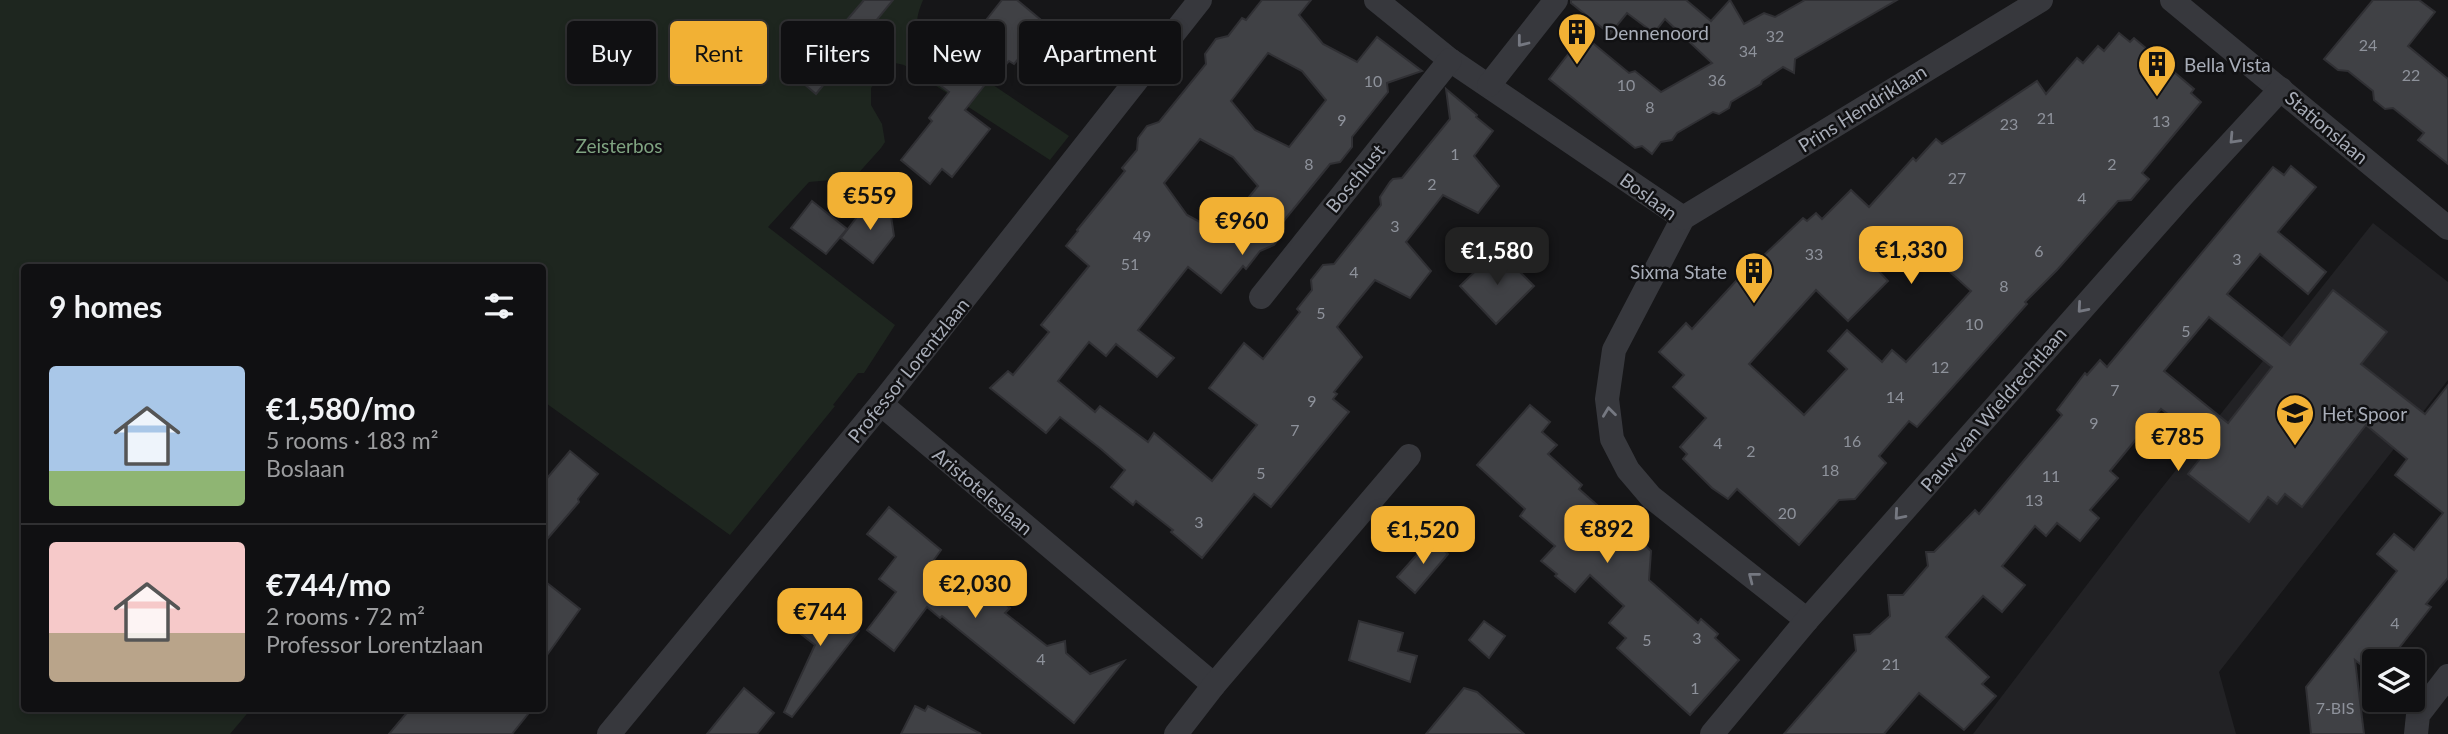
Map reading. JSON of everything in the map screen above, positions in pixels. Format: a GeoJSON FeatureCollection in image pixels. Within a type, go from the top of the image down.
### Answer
{"type":"FeatureCollection","features":[{"type":"Feature","properties":{"kind":"street","name":"Professor Lorentzlaan"},"geometry":{"type":"LineString","coordinates":[[609,734],[881,404],[1200,0]]}},
{"type":"Feature","properties":{"kind":"street","name":"Boslaan"},"geometry":{"type":"LineString","coordinates":[[1376,0],[1450,60],[1683,218],[1614,350],[1607,398],[1612,439],[1628,470],[1651,497],[1807,620]]}},
{"type":"Feature","properties":{"kind":"street"},"geometry":{"type":"LineString","coordinates":[[1489,85],[1556,0]]}},
{"type":"Feature","properties":{"kind":"street","name":"Prins Hendriklaan"},"geometry":{"type":"LineString","coordinates":[[1683,218],[2041,0]]}},
{"type":"Feature","properties":{"kind":"street","name":"Stationslaan"},"geometry":{"type":"LineString","coordinates":[[2172,0],[2448,228]]}},
{"type":"Feature","properties":{"kind":"street","name":"Boschlust"},"geometry":{"type":"LineString","coordinates":[[1261,297],[1450,60]]}},
{"type":"Feature","properties":{"kind":"street","name":"Pauw van Wieldrechtlaan"},"geometry":{"type":"LineString","coordinates":[[1712,734],[1807,620],[2173,205],[2281,89]]}},
{"type":"Feature","properties":{"kind":"street","name":"Aristoteleslaan"},"geometry":{"type":"LineString","coordinates":[[881,404],[1213,685]]}},
{"type":"Feature","properties":{"kind":"street"},"geometry":{"type":"LineString","coordinates":[[1176,734],[1213,685],[1409,456]]}},
{"type":"Feature","properties":{"kind":"street"},"geometry":{"type":"LineString","coordinates":[[2416,734],[2418,715],[2448,676]]}},
{"type":"Feature","properties":{"kind":"shaded area","name":"Het Spoor"},"geometry":{"type":"Polygon","coordinates":[[[2373,223],[2448,282],[2448,380],[2219,672],[2236,734],[1973,734],[2141,514],[2373,223]]]}},
{"type":"Feature","properties":{"kind":"green space","name":"Zeisterbos"},"geometry":{"type":"Polygon","coordinates":[[[0,0],[923,0],[917,21],[908,21],[908,68],[894,63],[894,21],[781,21],[781,84],[874,84],[871,88],[871,105],[882,124],[885,142],[854,178],[809,182],[768,227],[895,325],[864,373],[858,373],[833,405],[835,406],[730,535],[546,403],[546,264],[21,264],[21,712],[248,712],[230,734],[0,734],[0,0]]]}},
{"type":"Feature","properties":{"kind":"green space","name":"Zeisterbos"},"geometry":{"type":"Polygon","coordinates":[[[933,84],[992,84],[1069,136],[1050,160],[933,84]]]}},
{"type":"Feature","properties":{"kind":"building"},"geometry":{"type":"Polygon","coordinates":[[[864,0],[893,0],[876,21],[846,21],[864,0]]]}},
{"type":"Feature","properties":{"kind":"building"},"geometry":{"type":"Polygon","coordinates":[[[1002,0],[1017,0],[1041,20],[1019,21],[1019,58],[1014,64],[1009,61],[1005,66],[1005,21],[985,21],[1002,0]]]}},
{"type":"Feature","properties":{"kind":"building"},"geometry":{"type":"Polygon","coordinates":[[[1262,0],[1311,0],[1299,15],[1323,44],[1357,62],[1377,37],[1422,71],[1387,83],[1388,92],[1352,137],[1352,147],[1340,162],[1330,164],[1282,223],[1284,232],[1274,245],[1260,251],[1246,269],[1243,266],[1221,293],[1188,267],[1138,330],[1174,358],[1157,377],[1116,344],[1106,356],[1089,342],[1058,381],[1095,412],[1100,406],[1148,442],[1154,433],[1212,481],[1257,425],[1209,388],[1244,343],[1263,359],[1300,312],[1297,309],[1312,290],[1311,280],[1323,265],[1334,264],[1381,205],[1380,197],[1390,182],[1402,178],[1450,119],[1446,89],[1493,131],[1474,156],[1499,186],[1478,213],[1443,195],[1406,242],[1431,271],[1410,298],[1375,280],[1356,303],[1337,327],[1362,357],[1334,392],[1337,394],[1333,399],[1349,412],[1271,507],[1254,494],[1202,558],[1171,532],[1173,530],[1136,501],[1133,505],[1111,487],[1125,470],[1101,449],[1060,417],[1046,433],[990,388],[1008,371],[1013,375],[1049,332],[1041,325],[1089,266],[1066,246],[1125,171],[1122,168],[1137,150],[1138,138],[1147,126],[1159,122],[1206,64],[1205,54],[1216,39],[1228,36],[1242,18],[1246,20],[1262,0]],[[1268,53],[1231,101],[1255,130],[1289,147],[1326,100],[1302,71],[1268,53]],[[1200,139],[1164,183],[1187,215],[1220,233],[1258,186],[1233,157],[1200,139]]]}},
{"type":"Feature","properties":{"kind":"building"},"geometry":{"type":"Polygon","coordinates":[[[1571,0],[1686,0],[1711,21],[1730,0],[1744,24],[1764,13],[1775,17],[1805,0],[1897,0],[1795,59],[1794,73],[1783,67],[1731,102],[1729,108],[1719,114],[1713,112],[1677,133],[1672,140],[1661,142],[1652,154],[1642,146],[1635,148],[1549,79],[1583,35],[1629,73],[1635,71],[1661,92],[1712,63],[1665,19],[1654,33],[1627,13],[1610,34],[1571,3],[1571,0]]]}},
{"type":"Feature","properties":{"kind":"building"},"geometry":{"type":"Polygon","coordinates":[[[2373,0],[2419,0],[2435,12],[2408,46],[2448,79],[2448,164],[2418,140],[2424,133],[2393,108],[2385,109],[2374,100],[2373,91],[2348,71],[2338,70],[2324,59],[2373,0]]]}},
{"type":"Feature","properties":{"kind":"building"},"geometry":{"type":"Polygon","coordinates":[[[2119,33],[2130,42],[2134,38],[2194,89],[2191,93],[2201,102],[2142,173],[2149,179],[2131,200],[2118,201],[2025,302],[2027,304],[1917,427],[1909,421],[1879,456],[1886,463],[1855,499],[1839,500],[1799,545],[1737,489],[1728,499],[1712,488],[1683,459],[1687,454],[1680,447],[1706,418],[1673,387],[1684,375],[1659,352],[1686,323],[1692,329],[1759,256],[1761,258],[1803,218],[1807,221],[1816,213],[1822,219],[1851,190],[1869,207],[1913,158],[1916,161],[1936,139],[1942,144],[2037,81],[2046,94],[2077,58],[2083,63],[2098,46],[2104,51],[2119,33]],[[1906,232],[1873,265],[1888,281],[1848,321],[1816,290],[1749,364],[1804,415],[1847,369],[1828,351],[1847,330],[1882,362],[1892,350],[1906,362],[1971,291],[1906,232]]]}},
{"type":"Feature","properties":{"kind":"building"},"geometry":{"type":"Polygon","coordinates":[[[804,84],[824,84],[816,94],[804,84]]]}},
{"type":"Feature","properties":{"kind":"building"},"geometry":{"type":"Polygon","coordinates":[[[939,84],[985,84],[965,110],[990,129],[952,177],[942,169],[930,184],[901,160],[932,121],[929,118],[949,92],[939,84]]]}},
{"type":"Feature","properties":{"kind":"building"},"geometry":{"type":"Polygon","coordinates":[[[2291,166],[2316,187],[2278,232],[2326,272],[2308,294],[2260,254],[2227,294],[2290,345],[2333,290],[2387,332],[2361,364],[2425,414],[2448,385],[2448,578],[2426,604],[2431,607],[2398,649],[2362,649],[2362,666],[2355,660],[2364,734],[2311,734],[2306,687],[2397,571],[2377,554],[2394,534],[2414,550],[2443,513],[2395,475],[2407,459],[2366,425],[2302,507],[2285,494],[2277,504],[2268,497],[2249,522],[2188,474],[2210,446],[2161,409],[2110,471],[2118,478],[2090,510],[2099,518],[2080,541],[2057,523],[2046,536],[2035,526],[2002,566],[2025,585],[2002,612],[1983,596],[1946,637],[1989,677],[1982,684],[1996,696],[1964,730],[1919,693],[1884,734],[1784,734],[1856,651],[1854,635],[1870,634],[1890,616],[1888,595],[1903,595],[1928,566],[1926,552],[1934,552],[1975,510],[1979,514],[2062,415],[2057,410],[2085,373],[2087,375],[2100,360],[2107,367],[2273,167],[2284,175],[2291,166]],[[2209,317],[2164,371],[2228,423],[2272,367],[2209,317]]]}},
{"type":"Feature","properties":{"kind":"building"},"geometry":{"type":"Polygon","coordinates":[[[870,200],[891,216],[894,236],[873,263],[841,238],[870,200]]]}},
{"type":"Feature","properties":{"kind":"building"},"geometry":{"type":"Polygon","coordinates":[[[812,201],[847,229],[826,254],[791,228],[812,201]]]}},
{"type":"Feature","properties":{"kind":"building"},"geometry":{"type":"Polygon","coordinates":[[[1494,253],[1502,260],[1505,257],[1534,286],[1496,324],[1460,286],[1494,253]]]}},
{"type":"Feature","properties":{"kind":"building"},"geometry":{"type":"Polygon","coordinates":[[[1530,405],[1550,422],[1542,432],[1557,445],[1548,454],[1582,485],[1579,489],[1633,541],[1639,539],[1651,551],[1649,580],[1698,623],[1701,619],[1718,634],[1715,638],[1739,660],[1690,715],[1617,648],[1626,638],[1609,623],[1624,606],[1590,575],[1575,592],[1555,576],[1557,574],[1541,561],[1555,546],[1520,516],[1525,509],[1477,465],[1530,405]]]}},
{"type":"Feature","properties":{"kind":"building"},"geometry":{"type":"Polygon","coordinates":[[[570,451],[598,474],[578,499],[579,502],[546,540],[546,479],[570,451]]]}},
{"type":"Feature","properties":{"kind":"building"},"geometry":{"type":"Polygon","coordinates":[[[889,507],[941,550],[931,564],[968,591],[977,580],[1010,608],[1005,613],[1047,646],[1065,641],[1066,653],[1090,674],[1124,661],[1074,723],[942,616],[940,618],[927,607],[894,651],[867,630],[896,592],[879,579],[896,557],[867,534],[889,507]]]}},
{"type":"Feature","properties":{"kind":"building"},"geometry":{"type":"Polygon","coordinates":[[[1431,539],[1448,554],[1415,593],[1397,577],[1431,539]]]}},
{"type":"Feature","properties":{"kind":"building"},"geometry":{"type":"Polygon","coordinates":[[[546,582],[580,609],[546,656],[546,582]]]}},
{"type":"Feature","properties":{"kind":"building"},"geometry":{"type":"Polygon","coordinates":[[[816,597],[859,631],[792,717],[784,712],[815,645],[792,627],[816,597]]]}},
{"type":"Feature","properties":{"kind":"building"},"geometry":{"type":"Polygon","coordinates":[[[1359,621],[1403,633],[1398,651],[1417,656],[1410,682],[1349,660],[1359,621]]]}},
{"type":"Feature","properties":{"kind":"building"},"geometry":{"type":"Polygon","coordinates":[[[1484,621],[1505,636],[1489,658],[1469,640],[1484,621]]]}},
{"type":"Feature","properties":{"kind":"building"},"geometry":{"type":"Polygon","coordinates":[[[744,688],[774,713],[757,734],[707,734],[744,688]]]}},
{"type":"Feature","properties":{"kind":"building"},"geometry":{"type":"Polygon","coordinates":[[[1464,688],[1477,692],[1524,734],[1426,734],[1464,688]]]}},
{"type":"Feature","properties":{"kind":"building"},"geometry":{"type":"Polygon","coordinates":[[[915,706],[925,711],[928,706],[981,734],[901,734],[915,706]]]}},
{"type":"Feature","properties":{"kind":"building"},"geometry":{"type":"Polygon","coordinates":[[[407,712],[530,712],[512,734],[389,734],[407,712]]]}},
{"type":"Feature","properties":{"kind":"place","name":"Dennenoord"},"geometry":{"type":"Point","coordinates":[1577,66]}},
{"type":"Feature","properties":{"kind":"place","name":"Bella Vista"},"geometry":{"type":"Point","coordinates":[2157,98]}},
{"type":"Feature","properties":{"kind":"place","name":"Sixma State"},"geometry":{"type":"Point","coordinates":[1754,305]}},
{"type":"Feature","properties":{"kind":"place","name":"Het Spoor"},"geometry":{"type":"Point","coordinates":[2295,447]}}]}
